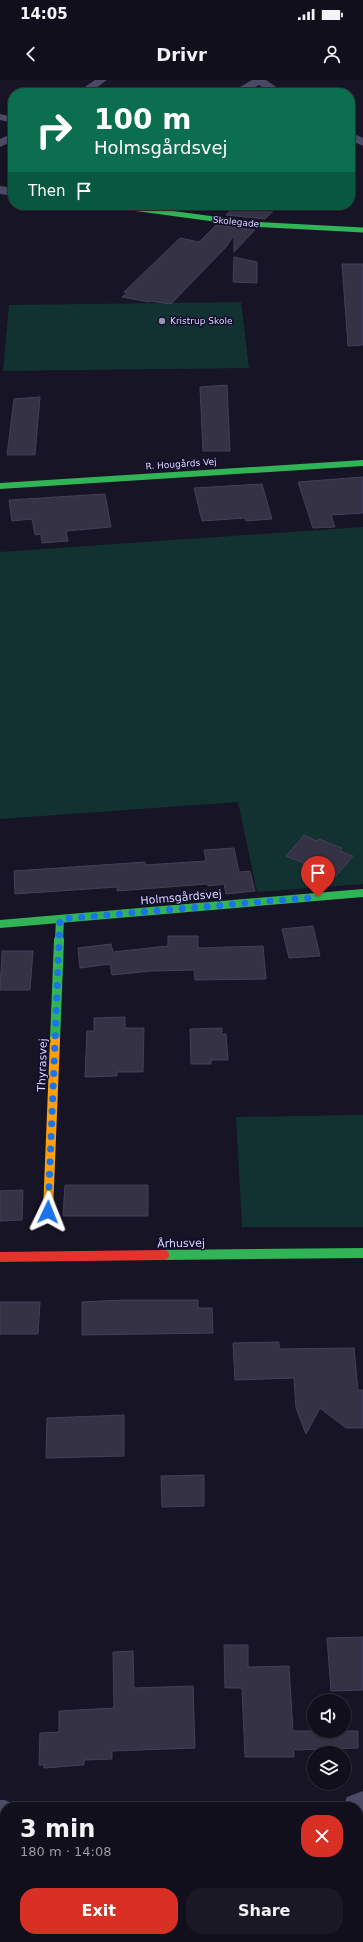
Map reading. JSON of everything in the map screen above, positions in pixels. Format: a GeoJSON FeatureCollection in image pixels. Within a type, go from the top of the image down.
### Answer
{"type":"FeatureCollection","features":[{"type":"Feature","properties":{"kind":"street"},"geometry":{"type":"LineString","coordinates":[[89,88],[102,80]]}},
{"type":"Feature","properties":{"kind":"street"},"geometry":{"type":"LineString","coordinates":[[244,88],[259,80],[272,88]]}},
{"type":"Feature","properties":{"kind":"street","name":"Skolegade"},"geometry":{"type":"LineString","coordinates":[[152,210],[251,224],[363,230]]}},
{"type":"Feature","properties":{"kind":"street","name":"R. Hougårds Vej"},"geometry":{"type":"LineString","coordinates":[[0,486],[363,463]]}},
{"type":"Feature","properties":{"kind":"street","name":"Holmsgårdsvej"},"geometry":{"type":"LineString","coordinates":[[0,924],[363,893]]}},
{"type":"Feature","properties":{"kind":"street","name":"Thyrasvej"},"geometry":{"type":"LineString","coordinates":[[48,1212],[60,919]]}},
{"type":"Feature","properties":{"kind":"street","name":"Århusvej"},"geometry":{"type":"LineString","coordinates":[[0,1257],[363,1253]]}},
{"type":"Feature","properties":{"kind":"green space"},"geometry":{"type":"Polygon","coordinates":[[[241,302],[249,368],[3,371],[9,305],[241,302]]]}},
{"type":"Feature","properties":{"kind":"green space"},"geometry":{"type":"Polygon","coordinates":[[[363,527],[363,884],[257,892],[238,802],[0,819],[0,552],[363,527]]]}},
{"type":"Feature","properties":{"kind":"green space"},"geometry":{"type":"Polygon","coordinates":[[[363,1115],[363,1227],[242,1227],[236,1117],[363,1115]]]}},
{"type":"Feature","properties":{"kind":"building"},"geometry":{"type":"Polygon","coordinates":[[[230,210],[274,210],[265,219],[226,215],[230,210]]]}},
{"type":"Feature","properties":{"kind":"building"},"geometry":{"type":"Polygon","coordinates":[[[216,225],[255,230],[234,252],[234,235],[226,247],[171,304],[148,302],[122,297],[127,293],[124,292],[180,238],[199,242],[216,225]]]}},
{"type":"Feature","properties":{"kind":"building"},"geometry":{"type":"Polygon","coordinates":[[[234,257],[257,262],[257,283],[233,282],[234,257]]]}},
{"type":"Feature","properties":{"kind":"building"},"geometry":{"type":"Polygon","coordinates":[[[342,264],[363,264],[363,345],[348,346],[342,264]]]}},
{"type":"Feature","properties":{"kind":"building"},"geometry":{"type":"Polygon","coordinates":[[[227,385],[230,451],[203,451],[200,387],[227,385]]]}},
{"type":"Feature","properties":{"kind":"building"},"geometry":{"type":"Polygon","coordinates":[[[40,397],[35,455],[7,455],[14,399],[40,397]]]}},
{"type":"Feature","properties":{"kind":"building"},"geometry":{"type":"Polygon","coordinates":[[[363,477],[363,513],[331,515],[335,527],[313,528],[298,482],[363,477]]]}},
{"type":"Feature","properties":{"kind":"building"},"geometry":{"type":"Polygon","coordinates":[[[262,484],[272,519],[246,521],[245,518],[202,521],[194,488],[262,484]]]}},
{"type":"Feature","properties":{"kind":"building"},"geometry":{"type":"Polygon","coordinates":[[[105,494],[111,527],[66,531],[68,541],[42,543],[41,534],[35,535],[32,519],[12,521],[9,500],[105,494]]]}},
{"type":"Feature","properties":{"kind":"building"},"geometry":{"type":"Polygon","coordinates":[[[304,835],[317,841],[319,839],[342,848],[340,851],[353,856],[336,876],[286,856],[304,835]]]}},
{"type":"Feature","properties":{"kind":"building"},"geometry":{"type":"Polygon","coordinates":[[[234,848],[239,872],[250,871],[255,891],[226,894],[224,884],[208,886],[207,884],[117,891],[117,887],[15,894],[14,871],[145,862],[145,865],[206,861],[204,850],[234,848]]]}},
{"type":"Feature","properties":{"kind":"building"},"geometry":{"type":"Polygon","coordinates":[[[313,926],[320,956],[289,958],[282,929],[313,926]]]}},
{"type":"Feature","properties":{"kind":"building"},"geometry":{"type":"Polygon","coordinates":[[[168,936],[198,936],[198,948],[263,946],[266,979],[195,980],[194,970],[151,971],[112,975],[110,964],[80,968],[78,948],[111,944],[113,952],[168,946],[168,936]]]}},
{"type":"Feature","properties":{"kind":"building"},"geometry":{"type":"Polygon","coordinates":[[[2,951],[33,951],[30,990],[0,990],[2,951]]]}},
{"type":"Feature","properties":{"kind":"building"},"geometry":{"type":"Polygon","coordinates":[[[125,1017],[125,1028],[144,1028],[143,1072],[117,1072],[117,1076],[85,1077],[87,1031],[94,1031],[94,1018],[125,1017]]]}},
{"type":"Feature","properties":{"kind":"building"},"geometry":{"type":"Polygon","coordinates":[[[222,1028],[222,1034],[226,1034],[228,1060],[211,1060],[211,1064],[191,1064],[190,1029],[222,1028]]]}},
{"type":"Feature","properties":{"kind":"building"},"geometry":{"type":"Polygon","coordinates":[[[65,1185],[148,1185],[148,1216],[63,1216],[65,1185]]]}},
{"type":"Feature","properties":{"kind":"building"},"geometry":{"type":"Polygon","coordinates":[[[23,1190],[22,1220],[0,1221],[0,1191],[23,1190]]]}},
{"type":"Feature","properties":{"kind":"building"},"geometry":{"type":"Polygon","coordinates":[[[123,1300],[198,1300],[198,1308],[212,1308],[213,1333],[82,1335],[82,1302],[123,1300]]]}},
{"type":"Feature","properties":{"kind":"building"},"geometry":{"type":"Polygon","coordinates":[[[0,1302],[40,1302],[38,1334],[0,1334],[0,1302]]]}},
{"type":"Feature","properties":{"kind":"building"},"geometry":{"type":"Polygon","coordinates":[[[279,1342],[279,1349],[354,1348],[358,1390],[363,1390],[363,1428],[346,1428],[320,1408],[306,1434],[296,1408],[294,1378],[235,1380],[233,1343],[279,1342]]]}},
{"type":"Feature","properties":{"kind":"building"},"geometry":{"type":"Polygon","coordinates":[[[124,1415],[124,1456],[46,1458],[47,1418],[124,1415]]]}},
{"type":"Feature","properties":{"kind":"building"},"geometry":{"type":"Polygon","coordinates":[[[204,1475],[204,1506],[162,1507],[161,1476],[204,1475]]]}},
{"type":"Feature","properties":{"kind":"building"},"geometry":{"type":"Polygon","coordinates":[[[363,1637],[363,1690],[331,1691],[327,1638],[363,1637]]]}},
{"type":"Feature","properties":{"kind":"building"},"geometry":{"type":"Polygon","coordinates":[[[224,1645],[248,1645],[248,1667],[289,1666],[293,1731],[307,1731],[307,1738],[351,1738],[351,1731],[358,1731],[358,1748],[351,1748],[351,1746],[307,1746],[307,1750],[294,1750],[294,1757],[245,1757],[242,1688],[225,1688],[224,1645]]]}},
{"type":"Feature","properties":{"kind":"building"},"geometry":{"type":"Polygon","coordinates":[[[133,1651],[134,1688],[193,1686],[195,1748],[112,1751],[112,1759],[84,1760],[84,1765],[44,1768],[44,1765],[39,1765],[40,1733],[59,1732],[59,1711],[114,1708],[113,1652],[133,1651]]]}},
{"type":"Feature","properties":{"kind":"traffic: fast"},"geometry":{"type":"LineString","coordinates":[[147,210],[251,224],[363,230]]}},
{"type":"Feature","properties":{"kind":"traffic: fast"},"geometry":{"type":"LineString","coordinates":[[0,486],[363,463]]}},
{"type":"Feature","properties":{"kind":"traffic: fast"},"geometry":{"type":"LineString","coordinates":[[0,924],[363,893]]}},
{"type":"Feature","properties":{"kind":"traffic: fast"},"geometry":{"type":"LineString","coordinates":[[55,1040],[60,919]]}},
{"type":"Feature","properties":{"kind":"traffic: fast"},"geometry":{"type":"LineString","coordinates":[[164,1255],[363,1253]]}},
{"type":"Feature","properties":{"kind":"traffic: slow"},"geometry":{"type":"LineString","coordinates":[[48,1211],[55,1040]]}},
{"type":"Feature","properties":{"kind":"traffic: jam"},"geometry":{"type":"LineString","coordinates":[[0,1257],[164,1255]]}},
{"type":"Feature","properties":{"kind":"place","name":"Kristrup Skole"},"geometry":{"type":"Point","coordinates":[162,321]}},
{"type":"Feature","properties":{"kind":"route"},"geometry":{"type":"LineString","coordinates":[[48,1212],[60,919],[318,897]]}}]}
